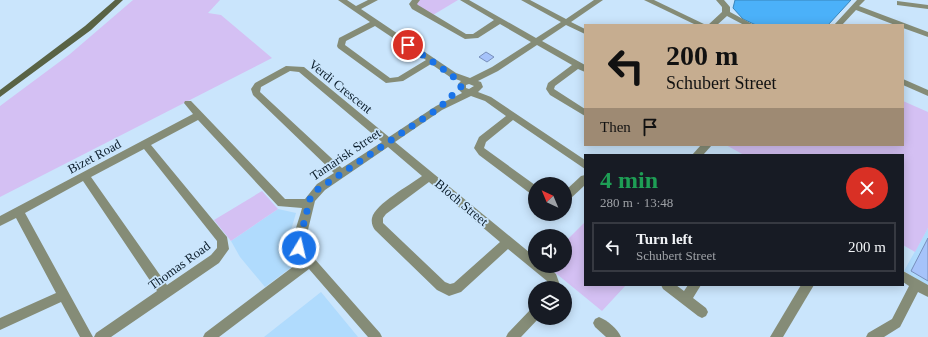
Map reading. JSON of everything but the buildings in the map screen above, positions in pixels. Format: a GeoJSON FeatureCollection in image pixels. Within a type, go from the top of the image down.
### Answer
{"type":"FeatureCollection","features":[{"type":"Feature","properties":{"kind":"main road"},"geometry":{"type":"LineString","coordinates":[[0,94],[88,28],[119,0]]}},
{"type":"Feature","properties":{"kind":"street"},"geometry":{"type":"LineString","coordinates":[[342,0],[584,164]]}},
{"type":"Feature","properties":{"kind":"street"},"geometry":{"type":"LineString","coordinates":[[356,9],[374,0]]}},
{"type":"Feature","properties":{"kind":"street"},"geometry":{"type":"LineString","coordinates":[[416,0],[413,4],[415,7],[465,37],[475,36],[500,20]]}},
{"type":"Feature","properties":{"kind":"street"},"geometry":{"type":"LineString","coordinates":[[464,0],[582,67]]}},
{"type":"Feature","properties":{"kind":"street"},"geometry":{"type":"LineString","coordinates":[[525,0],[584,31]]}},
{"type":"Feature","properties":{"kind":"street","name":"Tamarisk Street"},"geometry":{"type":"LineString","coordinates":[[376,337],[300,250],[299,245],[311,196],[317,190],[388,141],[599,0]]}},
{"type":"Feature","properties":{"kind":"street"},"geometry":{"type":"LineString","coordinates":[[648,0],[700,24]]}},
{"type":"Feature","properties":{"kind":"street"},"geometry":{"type":"LineString","coordinates":[[713,24],[726,13],[726,7],[718,0]]}},
{"type":"Feature","properties":{"kind":"street"},"geometry":{"type":"LineString","coordinates":[[839,24],[861,0]]}},
{"type":"Feature","properties":{"kind":"street"},"geometry":{"type":"LineString","coordinates":[[900,3],[928,7]]}},
{"type":"Feature","properties":{"kind":"street"},"geometry":{"type":"LineString","coordinates":[[855,7],[900,24]]}},
{"type":"Feature","properties":{"kind":"street"},"geometry":{"type":"LineString","coordinates":[[726,13],[748,24]]}},
{"type":"Feature","properties":{"kind":"street"},"geometry":{"type":"LineString","coordinates":[[375,23],[342,40],[341,46],[389,81],[400,79],[431,61]]}},
{"type":"Feature","properties":{"kind":"street"},"geometry":{"type":"LineString","coordinates":[[904,25],[928,35]]}},
{"type":"Feature","properties":{"kind":"street"},"geometry":{"type":"LineString","coordinates":[[582,67],[553,83],[550,89],[553,93],[584,111]]}},
{"type":"Feature","properties":{"kind":"street","name":"Verdi Crescent"},"geometry":{"type":"LineString","coordinates":[[341,173],[256,93],[255,89],[258,85],[289,68],[299,68],[388,141]]}},
{"type":"Feature","properties":{"kind":"street"},"geometry":{"type":"LineString","coordinates":[[904,82],[928,93]]}},
{"type":"Feature","properties":{"kind":"street"},"geometry":{"type":"LineString","coordinates":[[188,103],[282,204],[308,204]]}},
{"type":"Feature","properties":{"kind":"street","name":"Bizet Road"},"geometry":{"type":"LineString","coordinates":[[0,221],[200,115]]}},
{"type":"Feature","properties":{"kind":"street"},"geometry":{"type":"LineString","coordinates":[[512,116],[482,140],[479,148],[482,152],[528,186]]}},
{"type":"Feature","properties":{"kind":"street","name":"Bloch Street"},"geometry":{"type":"LineString","coordinates":[[388,141],[528,258]]}},
{"type":"Feature","properties":{"kind":"street","name":"Thomas Road"},"geometry":{"type":"LineString","coordinates":[[100,337],[215,259],[221,253],[224,243],[145,144]]}},
{"type":"Feature","properties":{"kind":"street"},"geometry":{"type":"LineString","coordinates":[[699,154],[706,146]]}},
{"type":"Feature","properties":{"kind":"street"},"geometry":{"type":"LineString","coordinates":[[85,176],[165,293]]}},
{"type":"Feature","properties":{"kind":"street"},"geometry":{"type":"LineString","coordinates":[[430,176],[382,211],[378,216],[377,222],[379,227],[441,286],[449,290],[457,288],[509,241]]}},
{"type":"Feature","properties":{"kind":"street"},"geometry":{"type":"LineString","coordinates":[[572,191],[584,180]]}},
{"type":"Feature","properties":{"kind":"street"},"geometry":{"type":"LineString","coordinates":[[18,211],[86,337]]}},
{"type":"Feature","properties":{"kind":"street"},"geometry":{"type":"LineString","coordinates":[[209,337],[310,261]]}},
{"type":"Feature","properties":{"kind":"street"},"geometry":{"type":"LineString","coordinates":[[546,273],[552,278],[553,281]]}},
{"type":"Feature","properties":{"kind":"street"},"geometry":{"type":"LineString","coordinates":[[904,277],[928,291]]}},
{"type":"Feature","properties":{"kind":"street"},"geometry":{"type":"LineString","coordinates":[[872,337],[896,323],[916,284]]}},
{"type":"Feature","properties":{"kind":"street"},"geometry":{"type":"LineString","coordinates":[[668,286],[702,312]]}},
{"type":"Feature","properties":{"kind":"street"},"geometry":{"type":"LineString","coordinates":[[685,299],[694,286]]}},
{"type":"Feature","properties":{"kind":"street"},"geometry":{"type":"LineString","coordinates":[[776,337],[807,286]]}},
{"type":"Feature","properties":{"kind":"street"},"geometry":{"type":"LineString","coordinates":[[0,324],[64,295]]}},
{"type":"Feature","properties":{"kind":"street"},"geometry":{"type":"LineString","coordinates":[[512,337],[528,320]]}},
{"type":"Feature","properties":{"kind":"street"},"geometry":{"type":"LineString","coordinates":[[599,324],[615,337]]}},
{"type":"Feature","properties":{"kind":"shaded area"},"geometry":{"type":"Polygon","coordinates":[[[133,0],[220,0],[208,13],[221,15],[272,58],[0,197],[0,106],[70,54],[133,0]]]}},
{"type":"Feature","properties":{"kind":"shaded area"},"geometry":{"type":"Polygon","coordinates":[[[418,0],[458,0],[433,15],[426,12],[415,3],[418,0]]]}},
{"type":"Feature","properties":{"kind":"shaded area"},"geometry":{"type":"Polygon","coordinates":[[[904,101],[928,112],[928,228],[915,252],[904,246],[904,154],[742,154],[728,146],[904,146],[904,101]]]}},
{"type":"Feature","properties":{"kind":"shaded area"},"geometry":{"type":"Polygon","coordinates":[[[262,191],[278,209],[231,241],[214,220],[262,191]]]}},
{"type":"Feature","properties":{"kind":"shaded area"},"geometry":{"type":"Polygon","coordinates":[[[278,209],[296,213],[285,251],[291,259],[293,266],[265,287],[240,257],[231,241],[278,209]]]}},
{"type":"Feature","properties":{"kind":"shaded area"},"geometry":{"type":"Polygon","coordinates":[[[584,223],[584,286],[625,286],[602,311],[572,286],[572,281],[565,281],[556,273],[572,273],[572,235],[584,223]]]}},
{"type":"Feature","properties":{"kind":"shaded area"},"geometry":{"type":"Polygon","coordinates":[[[928,228],[928,286],[904,271],[928,228]]]}},
{"type":"Feature","properties":{"kind":"shaded area"},"geometry":{"type":"Polygon","coordinates":[[[321,292],[358,337],[264,337],[321,292]]]}},
{"type":"Feature","properties":{"kind":"water"},"geometry":{"type":"Polygon","coordinates":[[[735,0],[851,0],[829,24],[754,24],[743,19],[733,8],[735,0]]]}},
{"type":"Feature","properties":{"kind":"route"},"geometry":{"type":"LineString","coordinates":[[299,248],[299,242],[310,199],[313,193],[439,108],[461,87],[452,75],[408,45]]}}]}
